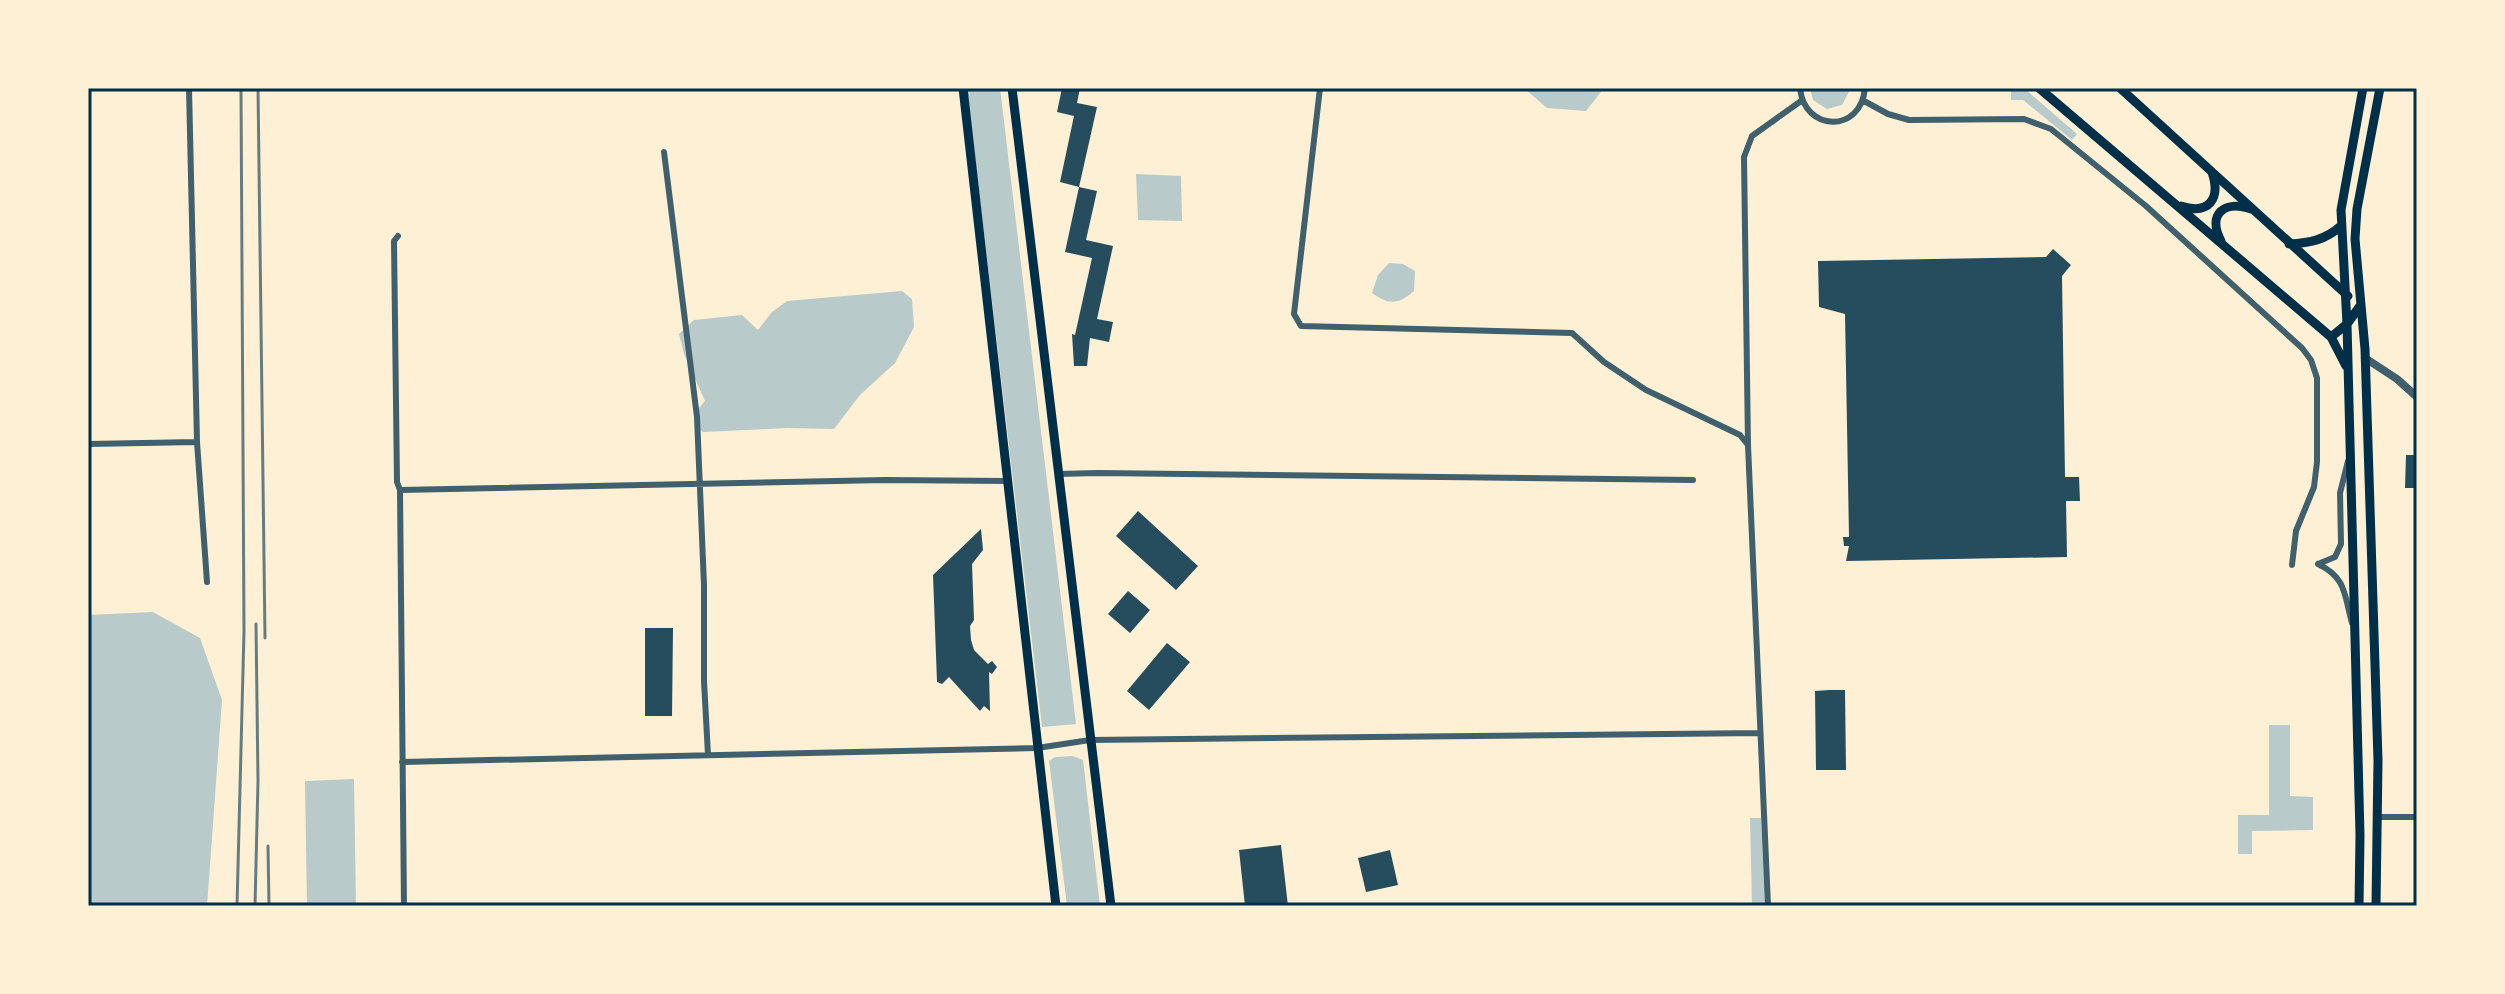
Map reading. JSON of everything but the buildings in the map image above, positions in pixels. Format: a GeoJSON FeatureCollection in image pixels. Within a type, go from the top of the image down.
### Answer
{"type":"FeatureCollection","features":[{"type":"Feature","properties":{"kind":"main road"},"geometry":{"type":"LineString","coordinates":[[963,88],[1056,906]]}},
{"type":"Feature","properties":{"kind":"main road"},"geometry":{"type":"LineString","coordinates":[[1012,88],[1111,906]]}},
{"type":"Feature","properties":{"kind":"main road"},"geometry":{"type":"LineString","coordinates":[[2039,88],[2331,337],[2348,369]]}},
{"type":"Feature","properties":{"kind":"main road"},"geometry":{"type":"LineString","coordinates":[[2120,88],[2360,306]]}},
{"type":"Feature","properties":{"kind":"main road"},"geometry":{"type":"LineString","coordinates":[[2359,906],[2347,324],[2341,226],[2344,187],[2363,88]]}},
{"type":"Feature","properties":{"kind":"main road"},"geometry":{"type":"LineString","coordinates":[[2376,906],[2378,760],[2365,358],[2355,227],[2380,88]]}},
{"type":"Feature","properties":{"kind":"main road"},"geometry":{"type":"LineString","coordinates":[[2177,205],[2197,209],[2209,205],[2214,199],[2215,189],[2212,172]]}},
{"type":"Feature","properties":{"kind":"main road"},"geometry":{"type":"LineString","coordinates":[[2223,245],[2217,234],[2219,212],[2237,204],[2254,210]]}},
{"type":"Feature","properties":{"kind":"main road"},"geometry":{"type":"LineString","coordinates":[[2289,244],[2319,241],[2341,226]]}},
{"type":"Feature","properties":{"kind":"main road"},"geometry":{"type":"LineString","coordinates":[[2331,337],[2347,324],[2360,306]]}},
{"type":"Feature","properties":{"kind":"main road"},"geometry":{"type":"LineString","coordinates":[[2359,818],[2378,817]]}},
{"type":"Feature","properties":{"kind":"street"},"geometry":{"type":"LineString","coordinates":[[189,88],[197,442],[207,582]]}},
{"type":"Feature","properties":{"kind":"street"},"geometry":{"type":"LineString","coordinates":[[1320,88],[1294,314],[1301,326],[1572,333],[1604,362],[1646,390],[1740,435],[1748,445]]}},
{"type":"Feature","properties":{"kind":"street"},"geometry":{"type":"LineString","coordinates":[[1800,88],[1801,101],[1810,113],[1819,119],[1834,122],[1847,119],[1857,112],[1864,101],[1865,88]]}},
{"type":"Feature","properties":{"kind":"street"},"geometry":{"type":"LineString","coordinates":[[1768,906],[1748,445],[1744,157],[1752,136],[1801,101]]}},
{"type":"Feature","properties":{"kind":"street"},"geometry":{"type":"LineString","coordinates":[[1864,101],[1888,114],[1909,120],[2024,119],[2051,129],[2146,206],[2302,348],[2311,360],[2317,378],[2317,462],[2314,487],[2296,531],[2292,565]]}},
{"type":"Feature","properties":{"kind":"street"},"geometry":{"type":"LineString","coordinates":[[664,152],[697,417],[708,755]]}},
{"type":"Feature","properties":{"kind":"street"},"geometry":{"type":"LineString","coordinates":[[398,236],[394,241],[404,906]]}},
{"type":"Feature","properties":{"kind":"street"},"geometry":{"type":"LineString","coordinates":[[2365,358],[2397,379],[2417,397]]}},
{"type":"Feature","properties":{"kind":"street"},"geometry":{"type":"LineString","coordinates":[[88,444],[197,442]]}},
{"type":"Feature","properties":{"kind":"street"},"geometry":{"type":"LineString","coordinates":[[2350,456],[2340,493],[2341,544],[2335,557],[2318,564],[2334,572],[2340,579],[2354,631]]}},
{"type":"Feature","properties":{"kind":"street"},"geometry":{"type":"LineString","coordinates":[[1058,474],[1693,480]]}},
{"type":"Feature","properties":{"kind":"street"},"geometry":{"type":"LineString","coordinates":[[400,490],[885,480],[1008,481]]}},
{"type":"Feature","properties":{"kind":"street"},"geometry":{"type":"LineString","coordinates":[[402,762],[1037,748],[1090,740],[1760,733]]}},
{"type":"Feature","properties":{"kind":"street"},"geometry":{"type":"LineString","coordinates":[[2378,817],[2417,817]]}},
{"type":"Feature","properties":{"kind":"shaded area"},"geometry":{"type":"Polygon","coordinates":[[[967,88],[1000,88],[1076,724],[1042,727],[967,88]]]}},
{"type":"Feature","properties":{"kind":"shaded area"},"geometry":{"type":"Polygon","coordinates":[[[1604,88],[1586,111],[1547,108],[1525,89],[1604,88]]]}},
{"type":"Feature","properties":{"kind":"shaded area"},"geometry":{"type":"Polygon","coordinates":[[[1810,88],[1850,90],[1842,105],[1827,109],[1813,100],[1810,88]]]}},
{"type":"Feature","properties":{"kind":"shaded area"},"geometry":{"type":"Polygon","coordinates":[[[2011,88],[2024,88],[2077,134],[2072,140],[2023,100],[2011,100],[2011,88]]]}},
{"type":"Feature","properties":{"kind":"shaded area"},"geometry":{"type":"Polygon","coordinates":[[[1136,174],[1181,176],[1182,221],[1138,220],[1136,174]]]}},
{"type":"Feature","properties":{"kind":"shaded area"},"geometry":{"type":"Polygon","coordinates":[[[1389,263],[1403,264],[1415,271],[1414,291],[1393,302],[1372,293],[1378,275],[1389,263]]]}},
{"type":"Feature","properties":{"kind":"shaded area"},"geometry":{"type":"Polygon","coordinates":[[[902,291],[912,299],[914,327],[895,363],[860,395],[834,429],[703,432],[696,427],[694,414],[705,401],[684,354],[679,334],[694,320],[742,315],[758,330],[772,312],[787,301],[902,291]]]}},
{"type":"Feature","properties":{"kind":"shaded area"},"geometry":{"type":"Polygon","coordinates":[[[153,612],[200,638],[222,700],[207,906],[88,906],[88,615],[153,612]]]}},
{"type":"Feature","properties":{"kind":"shaded area"},"geometry":{"type":"Polygon","coordinates":[[[2269,725],[2290,725],[2290,796],[2313,797],[2313,830],[2252,831],[2252,854],[2238,854],[2238,815],[2269,815],[2269,725]]]}},
{"type":"Feature","properties":{"kind":"shaded area"},"geometry":{"type":"Polygon","coordinates":[[[1073,756],[1083,760],[1100,906],[1067,906],[1049,761],[1055,757],[1073,756]]]}},
{"type":"Feature","properties":{"kind":"shaded area"},"geometry":{"type":"Polygon","coordinates":[[[354,779],[356,906],[307,906],[305,781],[354,779]]]}},
{"type":"Feature","properties":{"kind":"shaded area"},"geometry":{"type":"Polygon","coordinates":[[[1750,818],[1761,818],[1765,906],[1752,906],[1750,818]]]}},
{"type":"Feature","properties":{"kind":"railway"},"geometry":{"type":"LineString","coordinates":[[237,906],[244,631],[241,88]]}},
{"type":"Feature","properties":{"kind":"railway"},"geometry":{"type":"LineString","coordinates":[[258,88],[265,638]]}},
{"type":"Feature","properties":{"kind":"railway"},"geometry":{"type":"LineString","coordinates":[[255,906],[258,781],[256,624]]}},
{"type":"Feature","properties":{"kind":"railway"},"geometry":{"type":"LineString","coordinates":[[268,846],[269,906]]}}]}
